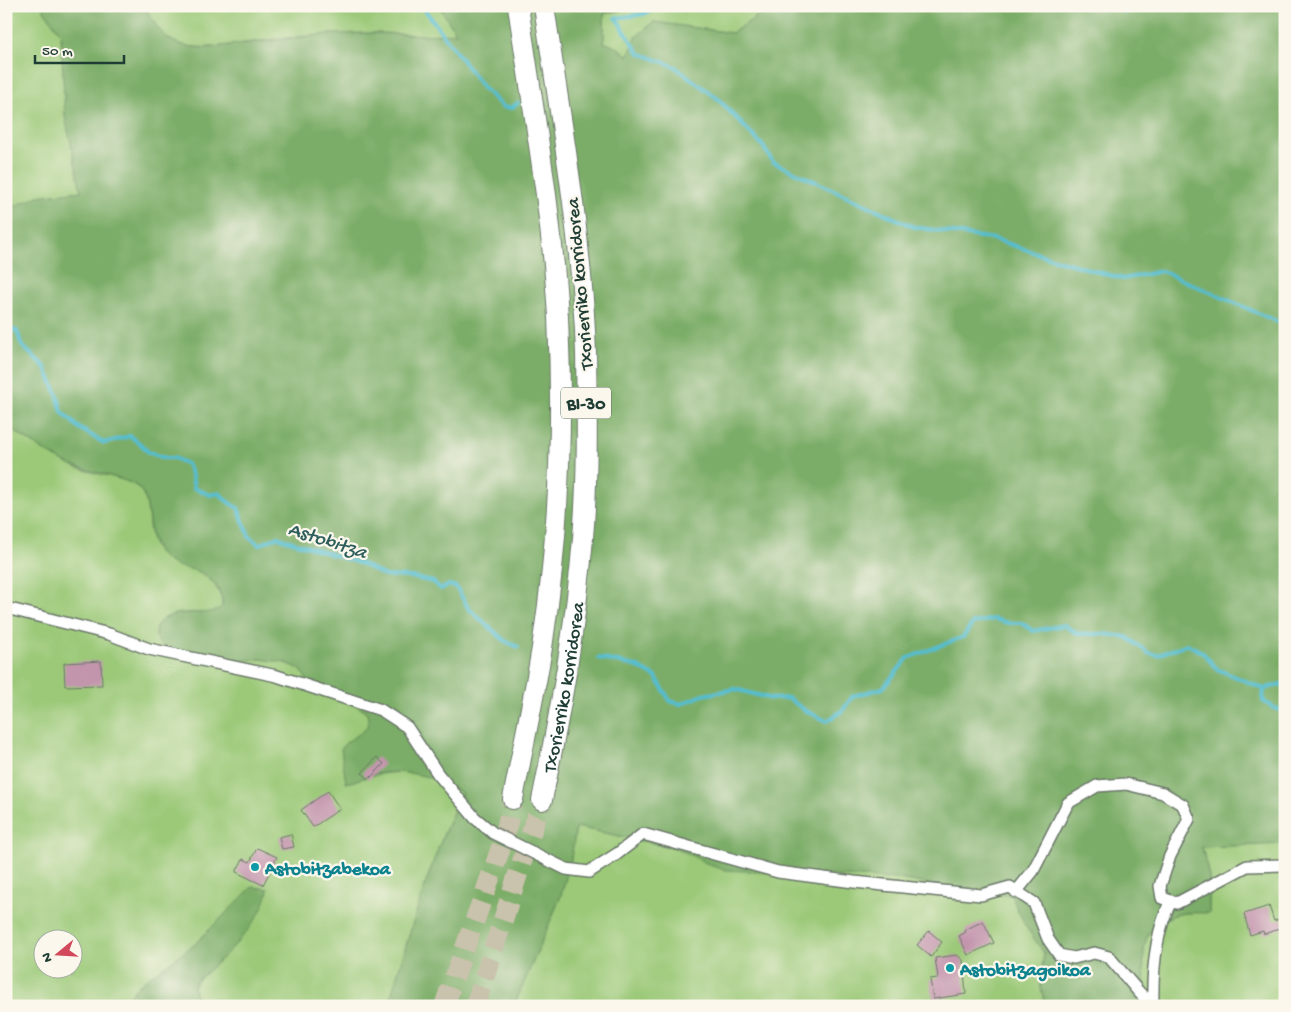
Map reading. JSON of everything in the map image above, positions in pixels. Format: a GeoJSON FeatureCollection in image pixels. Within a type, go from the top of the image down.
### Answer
{"type":"FeatureCollection","features":[{"type":"Feature","properties":{"kind":"highway","name":"Txorierriko korridorea"},"geometry":{"type":"LineString","coordinates":[[513,799],[543,639],[556,505],[560,382],[558,315],[551,238],[540,148],[518,6]]}},
{"type":"Feature","properties":{"kind":"highway","name":"Txorierriko korridorea"},"geometry":{"type":"LineString","coordinates":[[542,800],[570,648],[582,546],[586,482],[586,352],[576,235],[565,144],[544,6]]}},
{"type":"Feature","properties":{"kind":"street"},"geometry":{"type":"LineString","coordinates":[[6,608],[109,634],[149,648],[277,676],[380,710],[407,727],[438,774],[475,818],[493,833],[566,869],[589,872],[643,834],[778,872],[981,896],[1010,887],[1034,903],[1048,939],[1059,955],[1074,958],[1094,953],[1110,956],[1138,991],[1153,1006]]}},
{"type":"Feature","properties":{"kind":"street"},"geometry":{"type":"LineString","coordinates":[[1016,892],[1033,871],[1068,803],[1096,786],[1126,784],[1163,793],[1183,805],[1189,819],[1170,856],[1160,886],[1162,898],[1177,903],[1246,866],[1285,865]]}},
{"type":"Feature","properties":{"kind":"street"},"geometry":{"type":"LineString","coordinates":[[1153,1006],[1155,952],[1165,913],[1171,901]]}},
{"type":"Feature","properties":{"kind":"green space"},"geometry":{"type":"Polygon","coordinates":[[[6,6],[41,6],[61,34],[65,116],[82,191],[38,196],[11,208],[6,206],[6,6]]]}},
{"type":"Feature","properties":{"kind":"green space"},"geometry":{"type":"Polygon","coordinates":[[[41,6],[145,6],[156,25],[167,38],[183,45],[204,48],[329,34],[426,35],[456,33],[439,6],[619,6],[619,11],[604,14],[604,42],[618,48],[628,56],[637,36],[654,22],[732,33],[762,13],[759,6],[1285,6],[1285,844],[1202,847],[1209,877],[1209,913],[1174,915],[1160,922],[1149,933],[1145,944],[1143,962],[1148,1006],[1045,1006],[1040,982],[1044,953],[1025,925],[1011,895],[985,894],[899,879],[726,870],[712,866],[677,848],[576,827],[570,864],[560,898],[514,1006],[388,1006],[430,871],[462,793],[432,778],[399,772],[376,774],[346,783],[341,749],[365,729],[368,724],[368,718],[365,710],[307,680],[301,670],[288,663],[261,659],[221,662],[163,648],[156,636],[155,630],[158,624],[167,617],[178,614],[214,611],[221,607],[222,599],[216,586],[210,579],[197,571],[170,563],[157,550],[151,532],[147,503],[144,495],[134,484],[68,464],[6,425],[6,206],[11,208],[38,196],[81,191],[65,116],[61,34],[41,6]]]}},
{"type":"Feature","properties":{"kind":"green space"},"geometry":{"type":"Polygon","coordinates":[[[145,6],[439,6],[456,33],[426,35],[341,34],[198,47],[176,43],[165,37],[153,23],[145,6]]]}},
{"type":"Feature","properties":{"kind":"green space"},"geometry":{"type":"Polygon","coordinates":[[[619,6],[759,6],[762,13],[732,33],[654,22],[637,36],[629,56],[618,48],[604,42],[604,14],[619,11],[619,6]]]}},
{"type":"Feature","properties":{"kind":"green space"},"geometry":{"type":"Polygon","coordinates":[[[6,425],[60,460],[85,470],[124,480],[136,486],[146,500],[151,539],[155,548],[164,557],[201,573],[216,586],[222,602],[221,608],[217,611],[211,613],[174,614],[158,624],[250,659],[275,660],[297,667],[303,672],[307,680],[365,710],[368,723],[346,777],[346,783],[392,773],[419,774],[447,784],[462,793],[430,871],[388,1006],[217,1006],[197,997],[193,990],[193,985],[235,945],[263,906],[268,889],[252,887],[194,945],[142,982],[120,1006],[6,1006],[6,425]]]}},
{"type":"Feature","properties":{"kind":"green space"},"geometry":{"type":"Polygon","coordinates":[[[576,827],[677,848],[899,879],[985,894],[1011,895],[1025,925],[1044,953],[1040,982],[1045,1006],[514,1006],[560,898],[570,864],[576,827]]]}},
{"type":"Feature","properties":{"kind":"green space"},"geometry":{"type":"Polygon","coordinates":[[[1285,844],[1285,1006],[1148,1006],[1143,961],[1145,944],[1149,933],[1160,922],[1174,915],[1209,912],[1209,877],[1202,847],[1285,844]]]}},
{"type":"Feature","properties":{"kind":"green space"},"geometry":{"type":"Polygon","coordinates":[[[252,887],[268,889],[259,914],[240,939],[197,980],[193,987],[196,996],[217,1006],[120,1006],[142,982],[194,945],[252,887]]]}},
{"type":"Feature","properties":{"kind":"building"},"geometry":{"type":"Polygon","coordinates":[[[101,661],[102,685],[65,686],[64,663],[101,661]]]}},
{"type":"Feature","properties":{"kind":"building"},"geometry":{"type":"Polygon","coordinates":[[[377,757],[384,764],[369,779],[362,773],[377,757]]]}},
{"type":"Feature","properties":{"kind":"building"},"geometry":{"type":"Polygon","coordinates":[[[328,791],[340,809],[313,827],[301,810],[328,791]]]}},
{"type":"Feature","properties":{"kind":"building"},"geometry":{"type":"Polygon","coordinates":[[[291,834],[294,847],[282,849],[279,837],[291,834]]]}},
{"type":"Feature","properties":{"kind":"building","name":"Astobitzabekoa"},"geometry":{"type":"Polygon","coordinates":[[[257,848],[277,857],[263,885],[236,872],[243,859],[250,862],[257,848]]]}},
{"type":"Feature","properties":{"kind":"building"},"geometry":{"type":"Polygon","coordinates":[[[1269,906],[1274,921],[1282,918],[1285,927],[1264,934],[1263,931],[1250,935],[1244,914],[1269,906]]]}},
{"type":"Feature","properties":{"kind":"building"},"geometry":{"type":"Polygon","coordinates":[[[983,921],[994,943],[968,955],[959,936],[966,932],[965,930],[983,921]]]}},
{"type":"Feature","properties":{"kind":"building"},"geometry":{"type":"Polygon","coordinates":[[[929,931],[942,942],[931,957],[917,945],[929,931]]]}},
{"type":"Feature","properties":{"kind":"building","name":"Astobitzagoikoa"},"geometry":{"type":"Polygon","coordinates":[[[957,955],[963,960],[966,994],[933,999],[930,979],[938,978],[935,958],[957,955]]]}},
{"type":"Feature","properties":{"kind":"waterway"},"geometry":{"type":"LineString","coordinates":[[422,6],[483,88],[503,107],[511,108],[518,103]]}},
{"type":"Feature","properties":{"kind":"waterway"},"geometry":{"type":"LineString","coordinates":[[660,6],[644,14],[616,18],[639,53],[674,66],[717,98],[762,145],[773,162],[914,227],[994,239],[1123,279],[1162,271],[1285,325]]}},
{"type":"Feature","properties":{"kind":"waterway"},"geometry":{"type":"LineString","coordinates":[[1110,6],[1125,12],[1145,6]]}},
{"type":"Feature","properties":{"kind":"waterway","name":"Astobitza"},"geometry":{"type":"LineString","coordinates":[[6,328],[17,331],[22,346],[45,367],[57,394],[62,412],[79,428],[104,443],[130,436],[148,452],[165,458],[174,458],[187,464],[194,488],[210,495],[219,493],[238,508],[249,536],[259,545],[277,537],[362,564],[385,576],[411,577],[433,582],[441,589],[449,585],[456,587],[469,609],[505,641],[518,647]]}},
{"type":"Feature","properties":{"kind":"waterway","name":"Astobitza"},"geometry":{"type":"LineString","coordinates":[[598,658],[636,666],[656,677],[670,701],[681,704],[703,695],[735,689],[772,699],[788,698],[806,711],[827,721],[842,711],[853,696],[883,688],[908,658],[963,637],[973,623],[994,619],[1008,623],[1022,623],[1033,631],[1064,625],[1078,634],[1103,634],[1127,637],[1148,653],[1158,655],[1187,644],[1202,652],[1217,669],[1264,689],[1281,684],[1285,685]]}},
{"type":"Feature","properties":{"kind":"waterway"},"geometry":{"type":"LineString","coordinates":[[1264,689],[1263,701],[1274,708],[1285,711]]}},
{"type":"Feature","properties":{"kind":"tunnel"},"geometry":{"type":"LineString","coordinates":[[444,1006],[504,839],[513,799]]}},
{"type":"Feature","properties":{"kind":"tunnel"},"geometry":{"type":"LineString","coordinates":[[475,1006],[542,800]]}},
{"type":"Feature","properties":{"kind":"place","name":"Astobitzabekoa"},"geometry":{"type":"Point","coordinates":[255,867]}},
{"type":"Feature","properties":{"kind":"place","name":"Astobitzagoikoa"},"geometry":{"type":"Point","coordinates":[950,968]}}]}
